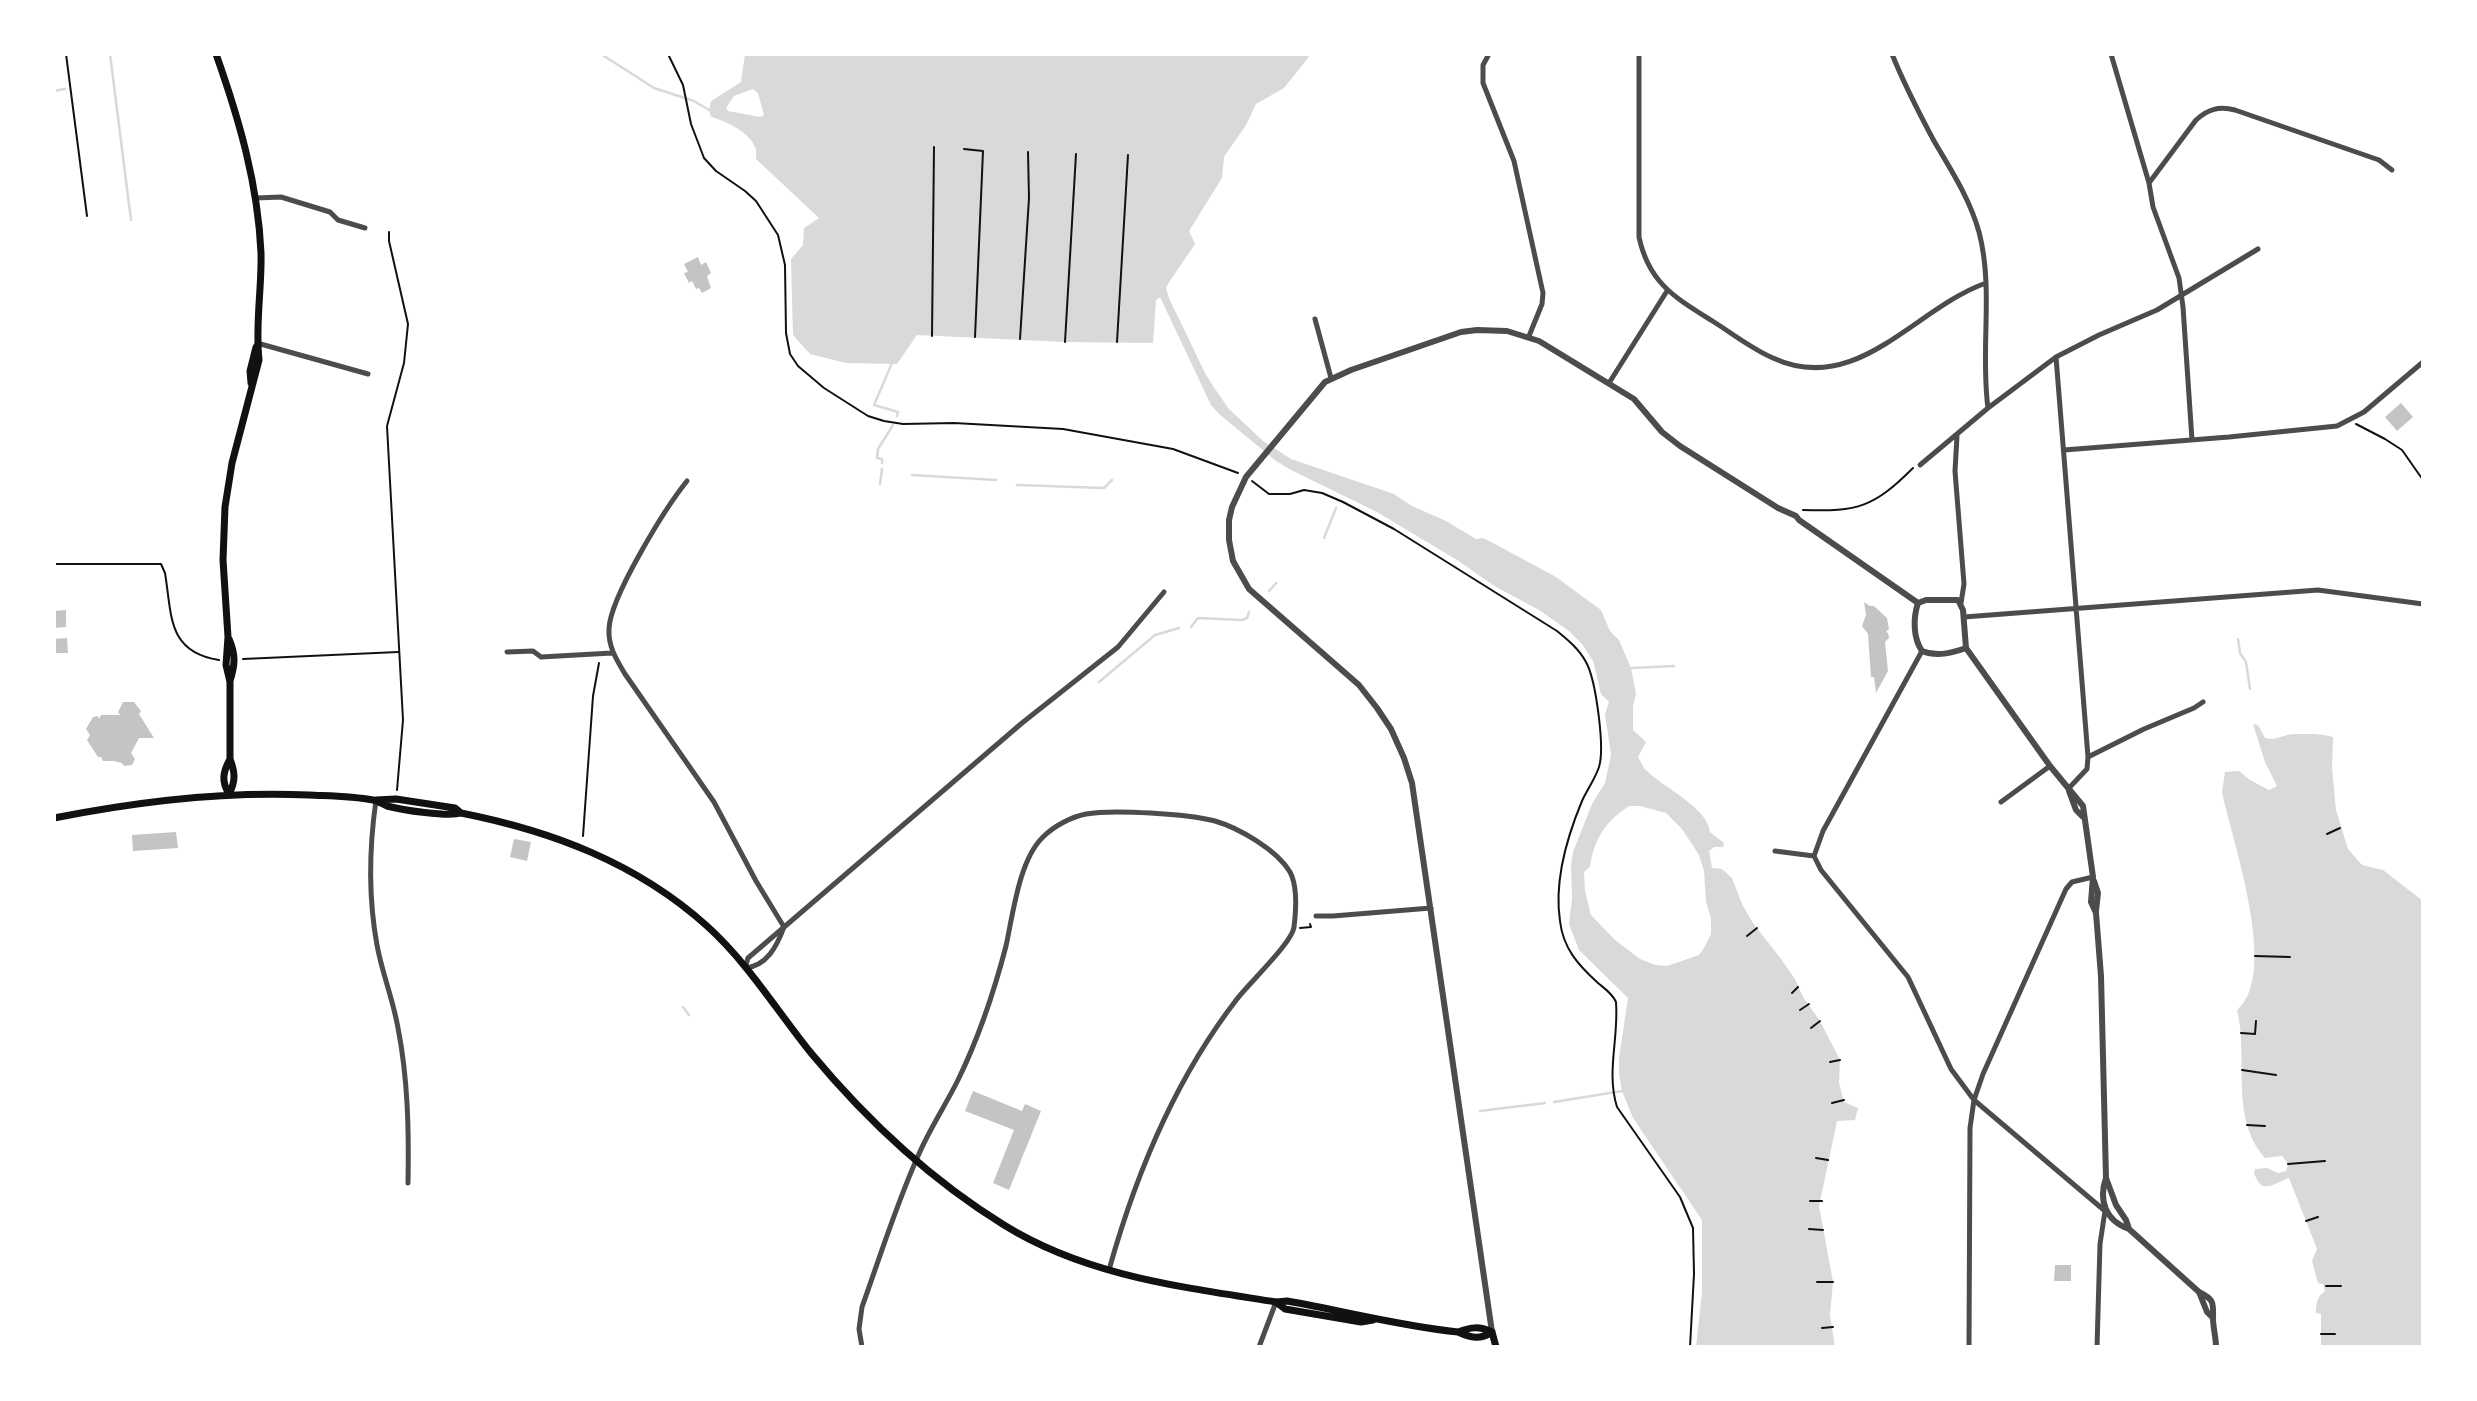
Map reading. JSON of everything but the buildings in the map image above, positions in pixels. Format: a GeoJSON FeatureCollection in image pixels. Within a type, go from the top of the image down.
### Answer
{"type":"FeatureCollection","features":[{"type":"Feature","properties":{"kind":"main road"},"geometry":{"type":"LineString","coordinates":[[216,54],[240,125],[256,198],[261,262],[257,343],[259,360],[232,463],[225,507],[223,561],[228,637],[225,651],[230,682],[230,759],[235,783],[229,794]]}},
{"type":"Feature","properties":{"kind":"main road"},"geometry":{"type":"LineString","coordinates":[[54,818],[156,800],[229,794],[308,795],[376,800],[389,806],[453,815],[461,813],[562,839],[631,871],[668,894],[709,928],[859,1106],[916,1159],[970,1202],[1011,1229],[1078,1261],[1166,1284],[1276,1302],[1285,1309],[1361,1322],[1374,1320],[1458,1332],[1476,1327],[1492,1332],[1496,1347]]}},
{"type":"Feature","properties":{"kind":"street"},"geometry":{"type":"LineString","coordinates":[[1489,54],[1483,65],[1483,83],[1514,162],[1543,293],[1542,304],[1529,336]]}},
{"type":"Feature","properties":{"kind":"street"},"geometry":{"type":"LineString","coordinates":[[1639,54],[1639,237],[1646,262],[1657,281],[1667,291],[1773,358],[1802,366],[1822,367],[1845,364],[1868,355],[1964,291],[1986,283]]}},
{"type":"Feature","properties":{"kind":"street"},"geometry":{"type":"LineString","coordinates":[[1892,54],[1910,94],[1967,200],[1979,232],[1986,283],[1987,408]]}},
{"type":"Feature","properties":{"kind":"street"},"geometry":{"type":"LineString","coordinates":[[2111,54],[2149,183],[2153,207],[2179,278],[2192,440]]}},
{"type":"Feature","properties":{"kind":"street"},"geometry":{"type":"LineString","coordinates":[[2149,183],[2196,120],[2205,112],[2221,108],[2235,110],[2379,160],[2392,170]]}},
{"type":"Feature","properties":{"kind":"street"},"geometry":{"type":"LineString","coordinates":[[256,198],[281,197],[330,212],[338,220],[365,229]]}},
{"type":"Feature","properties":{"kind":"street"},"geometry":{"type":"LineString","coordinates":[[1920,465],[1987,408],[2056,357],[2157,310],[2258,249]]}},
{"type":"Feature","properties":{"kind":"street"},"geometry":{"type":"LineString","coordinates":[[1609,383],[1667,291]]}},
{"type":"Feature","properties":{"kind":"street"},"geometry":{"type":"LineString","coordinates":[[1315,319],[1331,378]]}},
{"type":"Feature","properties":{"kind":"street"},"geometry":{"type":"LineString","coordinates":[[1492,1332],[1412,783],[1398,743],[1377,708],[1359,685],[1249,589],[1233,561],[1228,531],[1232,507],[1240,486],[1311,395],[1331,378],[1461,332],[1491,329],[1529,336],[1609,383],[1638,402],[1662,432],[1680,446],[1778,508],[1796,516],[1918,603]]}},
{"type":"Feature","properties":{"kind":"street"},"geometry":{"type":"LineString","coordinates":[[257,343],[368,374]]}},
{"type":"Feature","properties":{"kind":"street"},"geometry":{"type":"LineString","coordinates":[[2056,357],[2088,757],[2087,769],[2068,789]]}},
{"type":"Feature","properties":{"kind":"street"},"geometry":{"type":"LineString","coordinates":[[2064,450],[2324,429],[2350,421],[2364,412],[2423,362]]}},
{"type":"Feature","properties":{"kind":"street"},"geometry":{"type":"LineString","coordinates":[[1957,436],[1955,471],[1964,584],[1961,603],[1966,648],[2068,789],[2072,802],[2083,817],[2092,877],[2091,902],[2096,913],[2102,998],[2106,1178],[2129,1229]]}},
{"type":"Feature","properties":{"kind":"street"},"geometry":{"type":"LineString","coordinates":[[687,481],[670,502],[616,600],[609,621],[612,653],[714,802],[784,927]]}},
{"type":"Feature","properties":{"kind":"street"},"geometry":{"type":"LineString","coordinates":[[1964,617],[2318,590],[2423,604]]}},
{"type":"Feature","properties":{"kind":"street"},"geometry":{"type":"LineString","coordinates":[[784,927],[776,947],[756,967],[745,968],[748,958],[784,927],[1022,723],[1118,647],[1164,592]]}},
{"type":"Feature","properties":{"kind":"street"},"geometry":{"type":"LineString","coordinates":[[1918,603],[1926,600],[1958,600],[1961,603]]}},
{"type":"Feature","properties":{"kind":"street"},"geometry":{"type":"LineString","coordinates":[[1918,603],[1915,623],[1918,645],[1922,651],[1933,654],[1951,653],[1966,648]]}},
{"type":"Feature","properties":{"kind":"street"},"geometry":{"type":"LineString","coordinates":[[507,652],[533,651],[541,657],[612,653]]}},
{"type":"Feature","properties":{"kind":"street"},"geometry":{"type":"LineString","coordinates":[[1922,651],[1823,831],[1814,856],[1817,865],[1908,977],[1951,1069],[1974,1100],[2105,1211],[2119,1226],[2129,1229],[2208,1297],[2215,1309],[2213,1318],[2216,1347]]}},
{"type":"Feature","properties":{"kind":"street"},"geometry":{"type":"LineString","coordinates":[[2088,757],[2203,702]]}},
{"type":"Feature","properties":{"kind":"street"},"geometry":{"type":"LineString","coordinates":[[2001,802],[2050,766]]}},
{"type":"Feature","properties":{"kind":"street"},"geometry":{"type":"LineString","coordinates":[[376,800],[370,866],[372,912],[377,946],[393,1004],[403,1055],[408,1114],[408,1183]]}},
{"type":"Feature","properties":{"kind":"street"},"geometry":{"type":"LineString","coordinates":[[862,1347],[860,1314],[916,1159],[960,1076],[984,1019],[1027,862],[1041,838],[1076,817],[1107,813],[1200,818],[1227,825],[1253,839],[1290,872],[1295,888],[1297,928],[1237,998],[1187,1074],[1137,1179],[1109,1270]]}},
{"type":"Feature","properties":{"kind":"street"},"geometry":{"type":"LineString","coordinates":[[1774,851],[1814,856]]}},
{"type":"Feature","properties":{"kind":"street"},"geometry":{"type":"LineString","coordinates":[[1969,1347],[1970,1128],[1974,1100],[1983,1074],[2066,889],[2072,882],[2092,877]]}},
{"type":"Feature","properties":{"kind":"street"},"geometry":{"type":"LineString","coordinates":[[1316,916],[1431,908]]}},
{"type":"Feature","properties":{"kind":"street"},"geometry":{"type":"LineString","coordinates":[[2097,1347],[2100,1244],[2105,1211],[2102,1188],[2106,1178]]}},
{"type":"Feature","properties":{"kind":"street"},"geometry":{"type":"LineString","coordinates":[[2105,1211],[2116,1205]]}},
{"type":"Feature","properties":{"kind":"street"},"geometry":{"type":"LineString","coordinates":[[1259,1347],[1276,1302]]}},
{"type":"Feature","properties":{"kind":"path"},"geometry":{"type":"LineString","coordinates":[[66,54],[87,216]]}},
{"type":"Feature","properties":{"kind":"path"},"geometry":{"type":"LineString","coordinates":[[668,54],[679,74],[694,136],[704,158],[716,171],[755,201],[778,236],[785,265],[786,333],[790,354],[798,366],[824,388],[868,416],[884,421],[903,424],[954,423],[1063,429],[1173,449],[1238,474]]}},
{"type":"Feature","properties":{"kind":"path"},"geometry":{"type":"LineString","coordinates":[[932,336],[934,147]]}},
{"type":"Feature","properties":{"kind":"path"},"geometry":{"type":"LineString","coordinates":[[964,149],[983,151],[975,337]]}},
{"type":"Feature","properties":{"kind":"path"},"geometry":{"type":"LineString","coordinates":[[1020,339],[1029,198],[1028,152]]}},
{"type":"Feature","properties":{"kind":"path"},"geometry":{"type":"LineString","coordinates":[[1065,342],[1076,154]]}},
{"type":"Feature","properties":{"kind":"path"},"geometry":{"type":"LineString","coordinates":[[1117,342],[1128,155]]}},
{"type":"Feature","properties":{"kind":"path"},"geometry":{"type":"LineString","coordinates":[[389,232],[408,324],[402,374],[387,426],[403,720],[397,790]]}},
{"type":"Feature","properties":{"kind":"path"},"geometry":{"type":"LineString","coordinates":[[2357,425],[2402,450],[2423,480]]}},
{"type":"Feature","properties":{"kind":"path"},"geometry":{"type":"LineString","coordinates":[[1796,510],[1840,511],[1861,507],[1884,495],[1914,467],[1920,465]]}},
{"type":"Feature","properties":{"kind":"path"},"geometry":{"type":"LineString","coordinates":[[1252,481],[1269,494],[1290,494],[1304,489],[1343,502],[1394,529],[1557,631],[1581,654],[1592,678],[1601,744],[1599,766],[1573,828],[1560,887],[1560,921],[1563,939],[1570,954],[1613,995],[1616,1002],[1611,1071],[1617,1107],[1679,1197],[1693,1228],[1694,1274],[1690,1347]]}},
{"type":"Feature","properties":{"kind":"path"},"geometry":{"type":"LineString","coordinates":[[54,564],[161,564],[176,636],[189,648],[220,660]]}},
{"type":"Feature","properties":{"kind":"path"},"geometry":{"type":"LineString","coordinates":[[240,659],[399,652]]}},
{"type":"Feature","properties":{"kind":"path"},"geometry":{"type":"LineString","coordinates":[[583,836],[593,695],[599,664]]}},
{"type":"Feature","properties":{"kind":"path"},"geometry":{"type":"LineString","coordinates":[[2327,834],[2340,828]]}},
{"type":"Feature","properties":{"kind":"path"},"geometry":{"type":"LineString","coordinates":[[1297,928],[1311,927],[1310,924]]}},
{"type":"Feature","properties":{"kind":"path"},"geometry":{"type":"LineString","coordinates":[[1747,936],[1757,928]]}},
{"type":"Feature","properties":{"kind":"path"},"geometry":{"type":"LineString","coordinates":[[2255,956],[2291,957]]}},
{"type":"Feature","properties":{"kind":"path"},"geometry":{"type":"LineString","coordinates":[[1792,993],[1798,987]]}},
{"type":"Feature","properties":{"kind":"path"},"geometry":{"type":"LineString","coordinates":[[1800,1010],[1809,1004]]}},
{"type":"Feature","properties":{"kind":"path"},"geometry":{"type":"LineString","coordinates":[[1811,1028],[1820,1021]]}},
{"type":"Feature","properties":{"kind":"path"},"geometry":{"type":"LineString","coordinates":[[2241,1033],[2255,1034],[2256,1021]]}},
{"type":"Feature","properties":{"kind":"path"},"geometry":{"type":"LineString","coordinates":[[1830,1062],[1840,1060]]}},
{"type":"Feature","properties":{"kind":"path"},"geometry":{"type":"LineString","coordinates":[[2242,1070],[2276,1075]]}},
{"type":"Feature","properties":{"kind":"path"},"geometry":{"type":"LineString","coordinates":[[1832,1103],[1844,1100]]}},
{"type":"Feature","properties":{"kind":"path"},"geometry":{"type":"LineString","coordinates":[[2247,1125],[2264,1126]]}},
{"type":"Feature","properties":{"kind":"path"},"geometry":{"type":"LineString","coordinates":[[1816,1158],[1828,1160]]}},
{"type":"Feature","properties":{"kind":"path"},"geometry":{"type":"LineString","coordinates":[[2288,1164],[2325,1161]]}},
{"type":"Feature","properties":{"kind":"path"},"geometry":{"type":"LineString","coordinates":[[1810,1201],[1822,1201]]}},
{"type":"Feature","properties":{"kind":"path"},"geometry":{"type":"LineString","coordinates":[[2306,1221],[2318,1217]]}},
{"type":"Feature","properties":{"kind":"path"},"geometry":{"type":"LineString","coordinates":[[1809,1229],[1822,1230]]}},
{"type":"Feature","properties":{"kind":"path"},"geometry":{"type":"LineString","coordinates":[[1817,1282],[1833,1282]]}},
{"type":"Feature","properties":{"kind":"path"},"geometry":{"type":"LineString","coordinates":[[2326,1286],[2341,1286]]}},
{"type":"Feature","properties":{"kind":"path"},"geometry":{"type":"LineString","coordinates":[[1822,1328],[1833,1327]]}},
{"type":"Feature","properties":{"kind":"path"},"geometry":{"type":"LineString","coordinates":[[2321,1334],[2335,1335]]}},
{"type":"Feature","properties":{"kind":"shaded area"},"geometry":{"type":"Polygon","coordinates":[[[745,54],[1311,54],[1284,88],[1256,104],[1246,125],[1224,157],[1222,178],[1189,231],[1195,244],[1166,288],[1169,298],[1215,389],[1229,409],[1263,441],[1291,459],[1394,494],[1476,539],[1483,538],[1495,544],[1556,577],[1601,610],[1610,631],[1619,640],[1631,668],[1636,694],[1633,730],[1646,742],[1638,757],[1646,770],[1702,815],[1710,832],[1724,843],[1723,847],[1714,847],[1709,851],[1712,868],[1722,869],[1732,878],[1753,923],[1795,979],[1840,1060],[1839,1083],[1844,1102],[1858,1108],[1855,1120],[1837,1121],[1819,1206],[1833,1282],[1830,1315],[1835,1347],[1696,1347],[1702,1292],[1702,1220],[1633,1118],[1622,1091],[1619,1058],[1628,998],[1579,950],[1569,924],[1573,852],[1592,804],[1605,783],[1611,755],[1605,714],[1609,702],[1601,694],[1593,661],[1582,644],[1569,631],[1539,610],[1496,587],[1377,512],[1276,461],[1211,405],[1160,297],[1156,300],[1153,343],[917,335],[897,364],[846,363],[810,354],[793,335],[791,259],[803,245],[804,228],[819,218],[756,159],[756,148],[748,137],[730,124],[711,117],[711,101],[741,82],[745,54]],[[753,89],[734,96],[726,108],[728,111],[760,117],[764,115],[758,93],[753,89]],[[1629,806],[1613,818],[1602,832],[1594,848],[1590,867],[1584,872],[1591,915],[1615,940],[1640,959],[1655,965],[1667,966],[1699,955],[1711,934],[1711,918],[1699,855],[1682,829],[1666,813],[1629,806]]]}},
{"type":"Feature","properties":{"kind":"shaded area"},"geometry":{"type":"Polygon","coordinates":[[[2253,724],[2258,725],[2265,738],[2269,739],[2293,734],[2333,737],[2332,768],[2336,810],[2348,849],[2362,865],[2383,870],[2423,901],[2423,1347],[2321,1347],[2321,1314],[2316,1313],[2316,1306],[2325,1291],[2323,1284],[2318,1283],[2312,1261],[2317,1249],[2289,1178],[2263,1186],[2254,1174],[2255,1169],[2267,1168],[2278,1173],[2286,1171],[2288,1164],[2282,1156],[2265,1158],[2254,1142],[2243,1106],[2237,1010],[2249,992],[2254,968],[2254,938],[2242,873],[2222,792],[2225,772],[2239,771],[2269,790],[2277,786],[2265,762],[2253,724]]]}},
{"type":"Feature","properties":{"kind":"waterway"},"geometry":{"type":"LineString","coordinates":[[110,54],[131,220]]}},
{"type":"Feature","properties":{"kind":"waterway"},"geometry":{"type":"LineString","coordinates":[[601,54],[654,88],[694,101],[709,110]]}},
{"type":"Feature","properties":{"kind":"waterway"},"geometry":{"type":"LineString","coordinates":[[54,91],[65,89]]}},
{"type":"Feature","properties":{"kind":"waterway"},"geometry":{"type":"LineString","coordinates":[[892,363],[874,405],[898,412],[897,416]]}},
{"type":"Feature","properties":{"kind":"waterway"},"geometry":{"type":"LineString","coordinates":[[882,463],[882,459],[877,458],[878,449],[893,425]]}},
{"type":"Feature","properties":{"kind":"waterway"},"geometry":{"type":"LineString","coordinates":[[880,484],[882,469]]}},
{"type":"Feature","properties":{"kind":"waterway"},"geometry":{"type":"LineString","coordinates":[[912,475],[996,480]]}},
{"type":"Feature","properties":{"kind":"waterway"},"geometry":{"type":"LineString","coordinates":[[1017,485],[1104,488],[1112,480]]}},
{"type":"Feature","properties":{"kind":"waterway"},"geometry":{"type":"LineString","coordinates":[[1324,538],[1336,508]]}},
{"type":"Feature","properties":{"kind":"waterway"},"geometry":{"type":"LineString","coordinates":[[1269,591],[1276,583]]}},
{"type":"Feature","properties":{"kind":"waterway"},"geometry":{"type":"LineString","coordinates":[[1191,627],[1198,618],[1242,620],[1247,618],[1249,612]]}},
{"type":"Feature","properties":{"kind":"waterway"},"geometry":{"type":"LineString","coordinates":[[1099,682],[1155,635],[1179,628]]}},
{"type":"Feature","properties":{"kind":"waterway"},"geometry":{"type":"LineString","coordinates":[[2238,639],[2240,653],[2246,662],[2250,689]]}},
{"type":"Feature","properties":{"kind":"waterway"},"geometry":{"type":"LineString","coordinates":[[1631,668],[1674,666]]}},
{"type":"Feature","properties":{"kind":"waterway"},"geometry":{"type":"LineString","coordinates":[[683,1007],[689,1015]]}},
{"type":"Feature","properties":{"kind":"waterway"},"geometry":{"type":"LineString","coordinates":[[1554,1102],[1622,1091]]}},
{"type":"Feature","properties":{"kind":"waterway"},"geometry":{"type":"LineString","coordinates":[[1480,1111],[1545,1103]]}}]}
